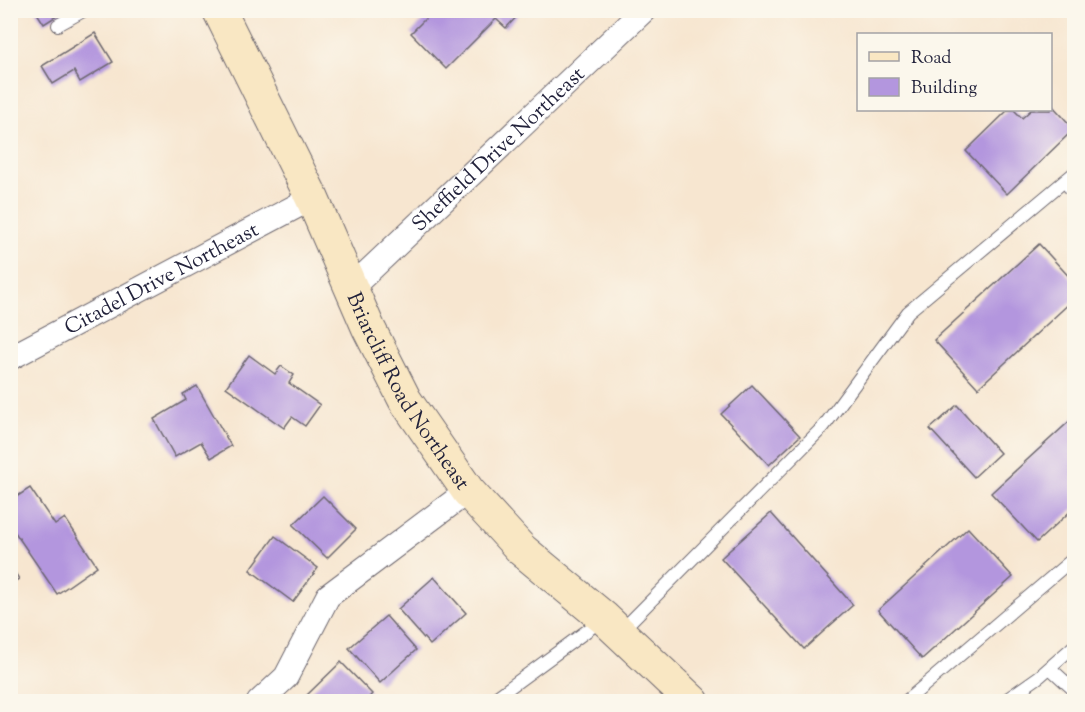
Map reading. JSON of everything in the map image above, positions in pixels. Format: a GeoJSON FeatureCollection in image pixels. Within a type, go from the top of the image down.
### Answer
{"type":"FeatureCollection","features":[{"type":"Feature","properties":{"kind":"main road","name":"Briarcliff Road Northeast"},"geometry":{"type":"LineString","coordinates":[[219,10],[312,198],[368,327],[405,400],[468,491],[522,550],[612,625],[693,702]]}},
{"type":"Feature","properties":{"kind":"street","name":"Sheffield Drive Northeast"},"geometry":{"type":"LineString","coordinates":[[352,287],[644,10]]}},
{"type":"Feature","properties":{"kind":"street","name":"Citadel Drive Northeast"},"geometry":{"type":"LineString","coordinates":[[10,358],[312,198]]}},
{"type":"Feature","properties":{"kind":"street"},"geometry":{"type":"LineString","coordinates":[[259,702],[286,677],[328,596],[468,491]]}},
{"type":"Feature","properties":{"kind":"lane"},"geometry":{"type":"LineString","coordinates":[[58,25],[85,10]]}},
{"type":"Feature","properties":{"kind":"lane"},"geometry":{"type":"LineString","coordinates":[[490,702],[612,625],[824,426],[908,312],[1074,173]]}},
{"type":"Feature","properties":{"kind":"lane"},"geometry":{"type":"LineString","coordinates":[[1065,182],[1074,193]]}},
{"type":"Feature","properties":{"kind":"lane"},"geometry":{"type":"LineString","coordinates":[[905,702],[1074,558]]}},
{"type":"Feature","properties":{"kind":"lane"},"geometry":{"type":"LineString","coordinates":[[1003,702],[1050,668],[1074,646]]}},
{"type":"Feature","properties":{"kind":"lane"},"geometry":{"type":"LineString","coordinates":[[1050,668],[1074,690]]}},
{"type":"Feature","properties":{"kind":"building"},"geometry":{"type":"Polygon","coordinates":[[[35,10],[66,10],[44,24],[35,10]]]}},
{"type":"Feature","properties":{"kind":"building"},"geometry":{"type":"Polygon","coordinates":[[[434,10],[523,10],[506,28],[496,19],[446,69],[411,33],[434,10]]]}},
{"type":"Feature","properties":{"kind":"building"},"geometry":{"type":"Polygon","coordinates":[[[95,33],[113,62],[80,82],[74,71],[53,84],[42,66],[95,33]]]}},
{"type":"Feature","properties":{"kind":"building"},"geometry":{"type":"Polygon","coordinates":[[[1052,105],[1074,129],[1007,194],[966,151],[1007,111],[1015,111],[1022,118],[1030,111],[1052,111],[1052,105]]]}},
{"type":"Feature","properties":{"kind":"building"},"geometry":{"type":"Polygon","coordinates":[[[10,204],[18,218],[10,222],[10,204]]]}},
{"type":"Feature","properties":{"kind":"building"},"geometry":{"type":"Polygon","coordinates":[[[1039,244],[1074,282],[1074,299],[978,388],[934,340],[1039,244]]]}},
{"type":"Feature","properties":{"kind":"building"},"geometry":{"type":"Polygon","coordinates":[[[249,355],[275,374],[281,366],[294,375],[289,383],[320,405],[305,426],[292,417],[284,428],[226,387],[249,355]]]}},
{"type":"Feature","properties":{"kind":"building"},"geometry":{"type":"Polygon","coordinates":[[[752,385],[800,436],[769,465],[721,414],[752,385]]]}},
{"type":"Feature","properties":{"kind":"building"},"geometry":{"type":"Polygon","coordinates":[[[197,386],[231,446],[211,458],[201,442],[175,457],[154,419],[186,400],[183,394],[197,386]]]}},
{"type":"Feature","properties":{"kind":"building"},"geometry":{"type":"Polygon","coordinates":[[[957,405],[1000,453],[974,477],[930,429],[957,405]]]}},
{"type":"Feature","properties":{"kind":"building"},"geometry":{"type":"Polygon","coordinates":[[[1074,417],[1074,508],[1037,542],[991,493],[1074,417]]]}},
{"type":"Feature","properties":{"kind":"building"},"geometry":{"type":"Polygon","coordinates":[[[30,488],[55,525],[65,518],[97,566],[57,594],[10,525],[10,501],[30,488]]]}},
{"type":"Feature","properties":{"kind":"building"},"geometry":{"type":"Polygon","coordinates":[[[323,496],[356,529],[327,558],[293,525],[323,496]]]}},
{"type":"Feature","properties":{"kind":"building"},"geometry":{"type":"Polygon","coordinates":[[[771,513],[853,605],[804,649],[721,558],[771,513]]]}},
{"type":"Feature","properties":{"kind":"building"},"geometry":{"type":"Polygon","coordinates":[[[968,528],[1013,577],[922,659],[878,610],[968,528]]]}},
{"type":"Feature","properties":{"kind":"building"},"geometry":{"type":"Polygon","coordinates":[[[275,536],[318,568],[293,602],[250,570],[275,536]]]}},
{"type":"Feature","properties":{"kind":"building"},"geometry":{"type":"Polygon","coordinates":[[[10,565],[19,579],[10,584],[10,565]]]}},
{"type":"Feature","properties":{"kind":"building"},"geometry":{"type":"Polygon","coordinates":[[[434,577],[466,613],[430,645],[398,609],[434,577]]]}},
{"type":"Feature","properties":{"kind":"building"},"geometry":{"type":"Polygon","coordinates":[[[386,616],[416,650],[380,683],[349,648],[386,616]]]}},
{"type":"Feature","properties":{"kind":"building"},"geometry":{"type":"Polygon","coordinates":[[[341,662],[372,694],[365,702],[313,702],[307,695],[341,662]]]}}]}
